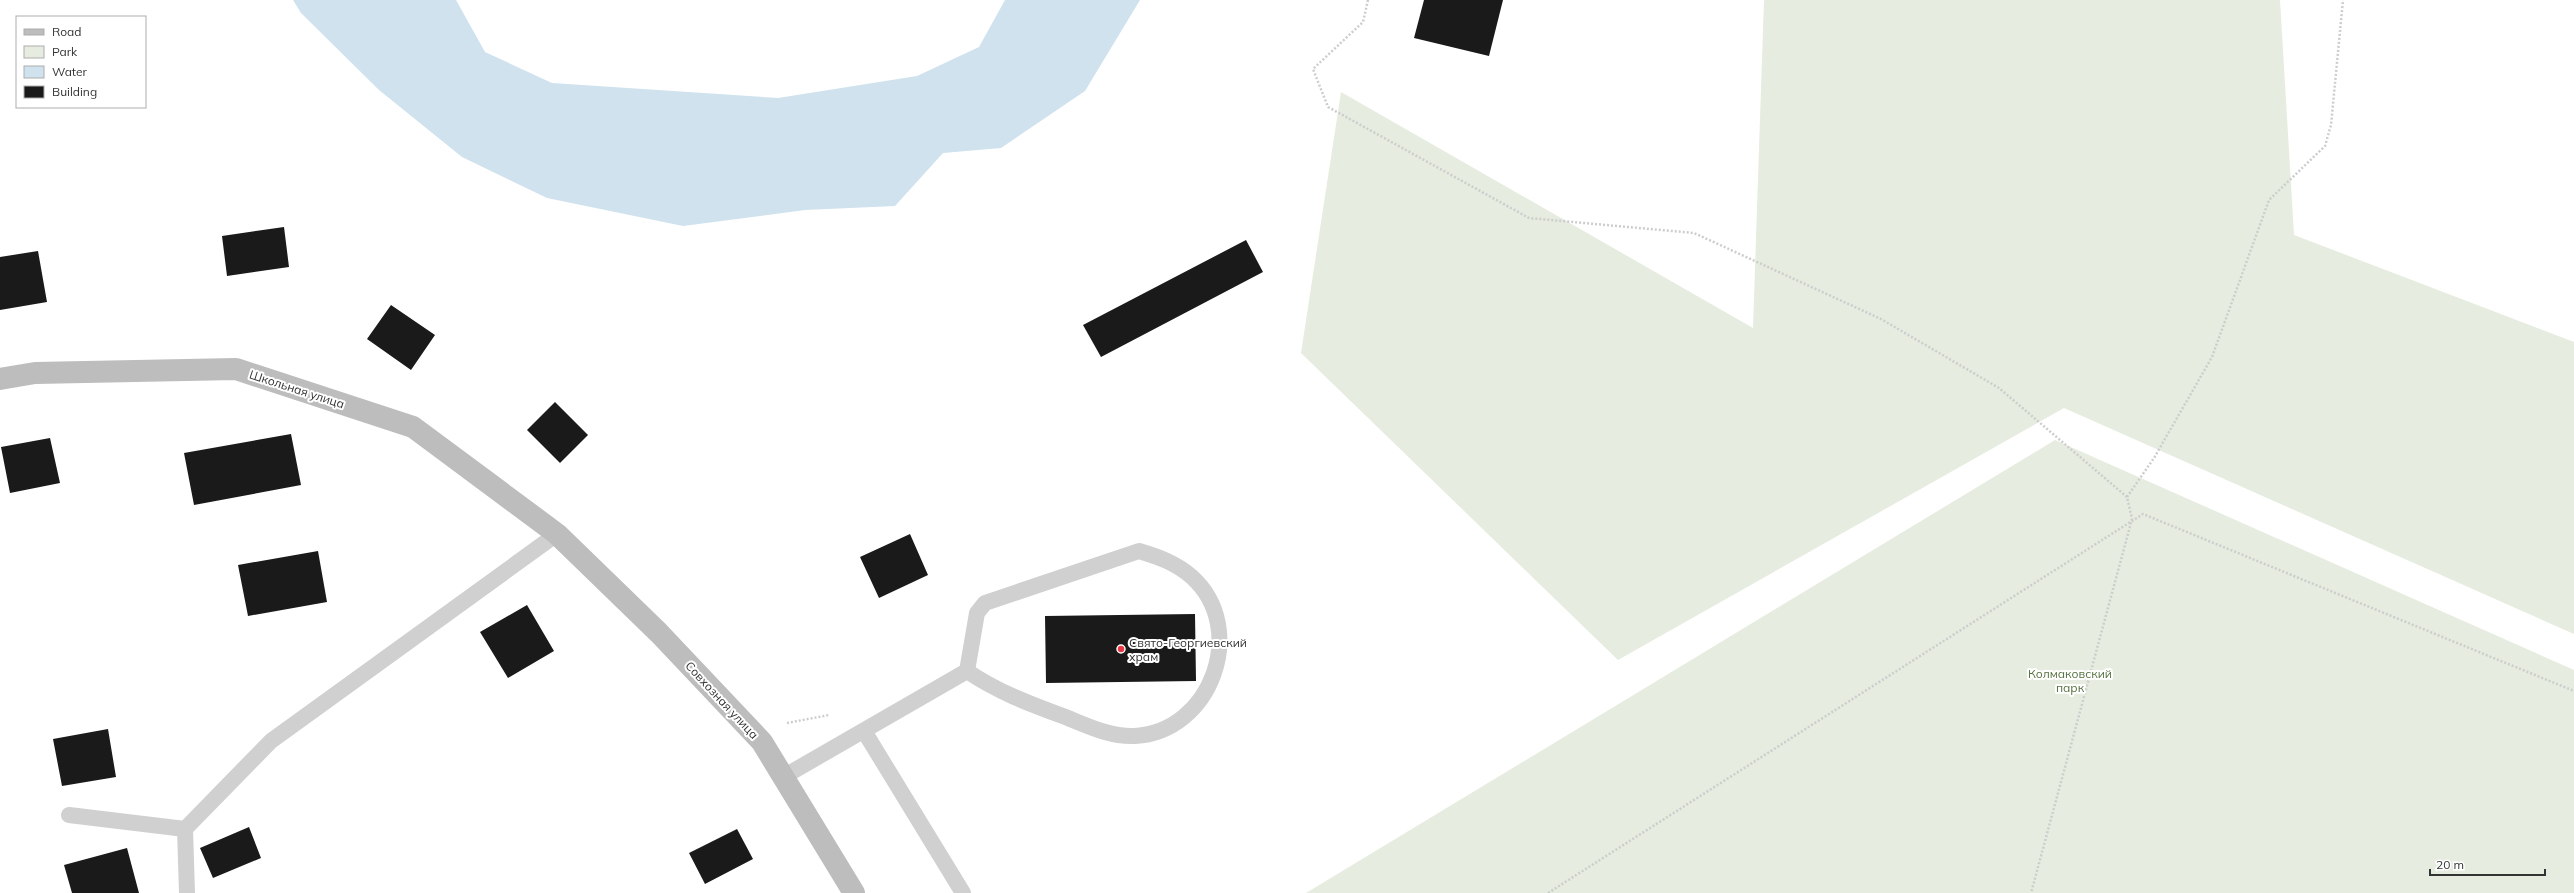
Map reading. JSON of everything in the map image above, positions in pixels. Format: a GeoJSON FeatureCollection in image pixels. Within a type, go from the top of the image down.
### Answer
{"type":"FeatureCollection","features":[{"type":"Feature","properties":{"kind":"street","name":"Школьная улица"},"geometry":{"type":"LineString","coordinates":[[0,379],[35,373],[236,369],[413,427],[557,534]]}},
{"type":"Feature","properties":{"kind":"street","name":"Совхозная улица"},"geometry":{"type":"LineString","coordinates":[[557,534],[659,633],[762,742],[854,893]]}},
{"type":"Feature","properties":{"kind":"lane"},"geometry":{"type":"LineString","coordinates":[[187,893],[185,829],[271,740],[557,534]]}},
{"type":"Feature","properties":{"kind":"lane"},"geometry":{"type":"LineString","coordinates":[[783,777],[967,671],[977,613],[985,603],[1139,552],[1168,560],[1193,578],[1211,602],[1220,631],[1219,661],[1209,690],[1189,714],[1163,730],[1136,736],[1113,735],[1018,699],[995,689],[967,671]]}},
{"type":"Feature","properties":{"kind":"lane"},"geometry":{"type":"LineString","coordinates":[[864,731],[962,893]]}},
{"type":"Feature","properties":{"kind":"lane"},"geometry":{"type":"LineString","coordinates":[[70,815],[185,829]]}},
{"type":"Feature","properties":{"kind":"path"},"geometry":{"type":"LineString","coordinates":[[1368,0],[1363,22],[1313,69],[1328,107],[1529,218],[1694,233],[1880,319],[1999,388],[2127,498],[2132,519],[2031,893]]}},
{"type":"Feature","properties":{"kind":"path"},"geometry":{"type":"LineString","coordinates":[[2127,498],[2154,458],[2212,357],[2269,200],[2325,146],[2331,125],[2344,0]]}},
{"type":"Feature","properties":{"kind":"path"},"geometry":{"type":"LineString","coordinates":[[1548,893],[2132,519],[2143,514],[2574,690]]}},
{"type":"Feature","properties":{"kind":"green space"},"geometry":{"type":"Polygon","coordinates":[[[1764,0],[2280,0],[2294,235],[2574,342],[2574,634],[2064,408],[1618,660],[1301,353],[1341,92],[1753,328],[1764,0]]]}},
{"type":"Feature","properties":{"kind":"green space","name":"Колмаковский парк"},"geometry":{"type":"Polygon","coordinates":[[[2055,440],[2574,670],[2574,893],[1306,893],[2055,440]]]}},
{"type":"Feature","properties":{"kind":"water"},"geometry":{"type":"Polygon","coordinates":[[[293,0],[456,0],[485,52],[552,83],[778,98],[917,76],[979,47],[1005,0],[1140,0],[1085,91],[1001,148],[943,153],[895,206],[805,210],[683,226],[547,198],[462,157],[379,90],[301,13],[293,0]]]}},
{"type":"Feature","properties":{"kind":"building"},"geometry":{"type":"Polygon","coordinates":[[[1424,0],[1503,0],[1489,56],[1414,38],[1424,0]]]}},
{"type":"Feature","properties":{"kind":"building"},"geometry":{"type":"Polygon","coordinates":[[[284,227],[289,267],[227,276],[222,236],[284,227]]]}},
{"type":"Feature","properties":{"kind":"building"},"geometry":{"type":"Polygon","coordinates":[[[1246,240],[1263,272],[1101,357],[1083,325],[1246,240]]]}},
{"type":"Feature","properties":{"kind":"building"},"geometry":{"type":"Polygon","coordinates":[[[38,251],[47,302],[0,310],[0,257],[38,251]]]}},
{"type":"Feature","properties":{"kind":"building"},"geometry":{"type":"Polygon","coordinates":[[[391,305],[435,335],[411,370],[367,339],[391,305]]]}},
{"type":"Feature","properties":{"kind":"building"},"geometry":{"type":"Polygon","coordinates":[[[555,402],[588,435],[560,463],[527,430],[555,402]]]}},
{"type":"Feature","properties":{"kind":"building"},"geometry":{"type":"Polygon","coordinates":[[[291,434],[301,485],[194,505],[184,453],[291,434]]]}},
{"type":"Feature","properties":{"kind":"building"},"geometry":{"type":"Polygon","coordinates":[[[50,438],[60,483],[10,493],[1,447],[50,438]]]}},
{"type":"Feature","properties":{"kind":"building"},"geometry":{"type":"Polygon","coordinates":[[[910,534],[928,575],[879,598],[860,557],[910,534]]]}},
{"type":"Feature","properties":{"kind":"building"},"geometry":{"type":"Polygon","coordinates":[[[318,551],[327,602],[248,616],[238,565],[318,551]]]}},
{"type":"Feature","properties":{"kind":"building"},"geometry":{"type":"Polygon","coordinates":[[[527,605],[554,651],[508,678],[480,632],[527,605]]]}},
{"type":"Feature","properties":{"kind":"building","name":"Свято-Георгиевский храм"},"geometry":{"type":"Polygon","coordinates":[[[1195,614],[1196,681],[1046,683],[1045,616],[1195,614]]]}},
{"type":"Feature","properties":{"kind":"building"},"geometry":{"type":"Polygon","coordinates":[[[108,729],[116,777],[62,786],[53,739],[108,729]]]}},
{"type":"Feature","properties":{"kind":"building"},"geometry":{"type":"Polygon","coordinates":[[[249,827],[261,858],[213,878],[200,848],[249,827]]]}},
{"type":"Feature","properties":{"kind":"building"},"geometry":{"type":"Polygon","coordinates":[[[737,829],[753,859],[705,884],[689,853],[737,829]]]}},
{"type":"Feature","properties":{"kind":"building"},"geometry":{"type":"Polygon","coordinates":[[[127,848],[139,893],[72,893],[64,865],[127,848]]]}},
{"type":"Feature","properties":{"kind":"place","name":"Свято-Георгиевский храм"},"geometry":{"type":"Point","coordinates":[1121,649]}}]}
